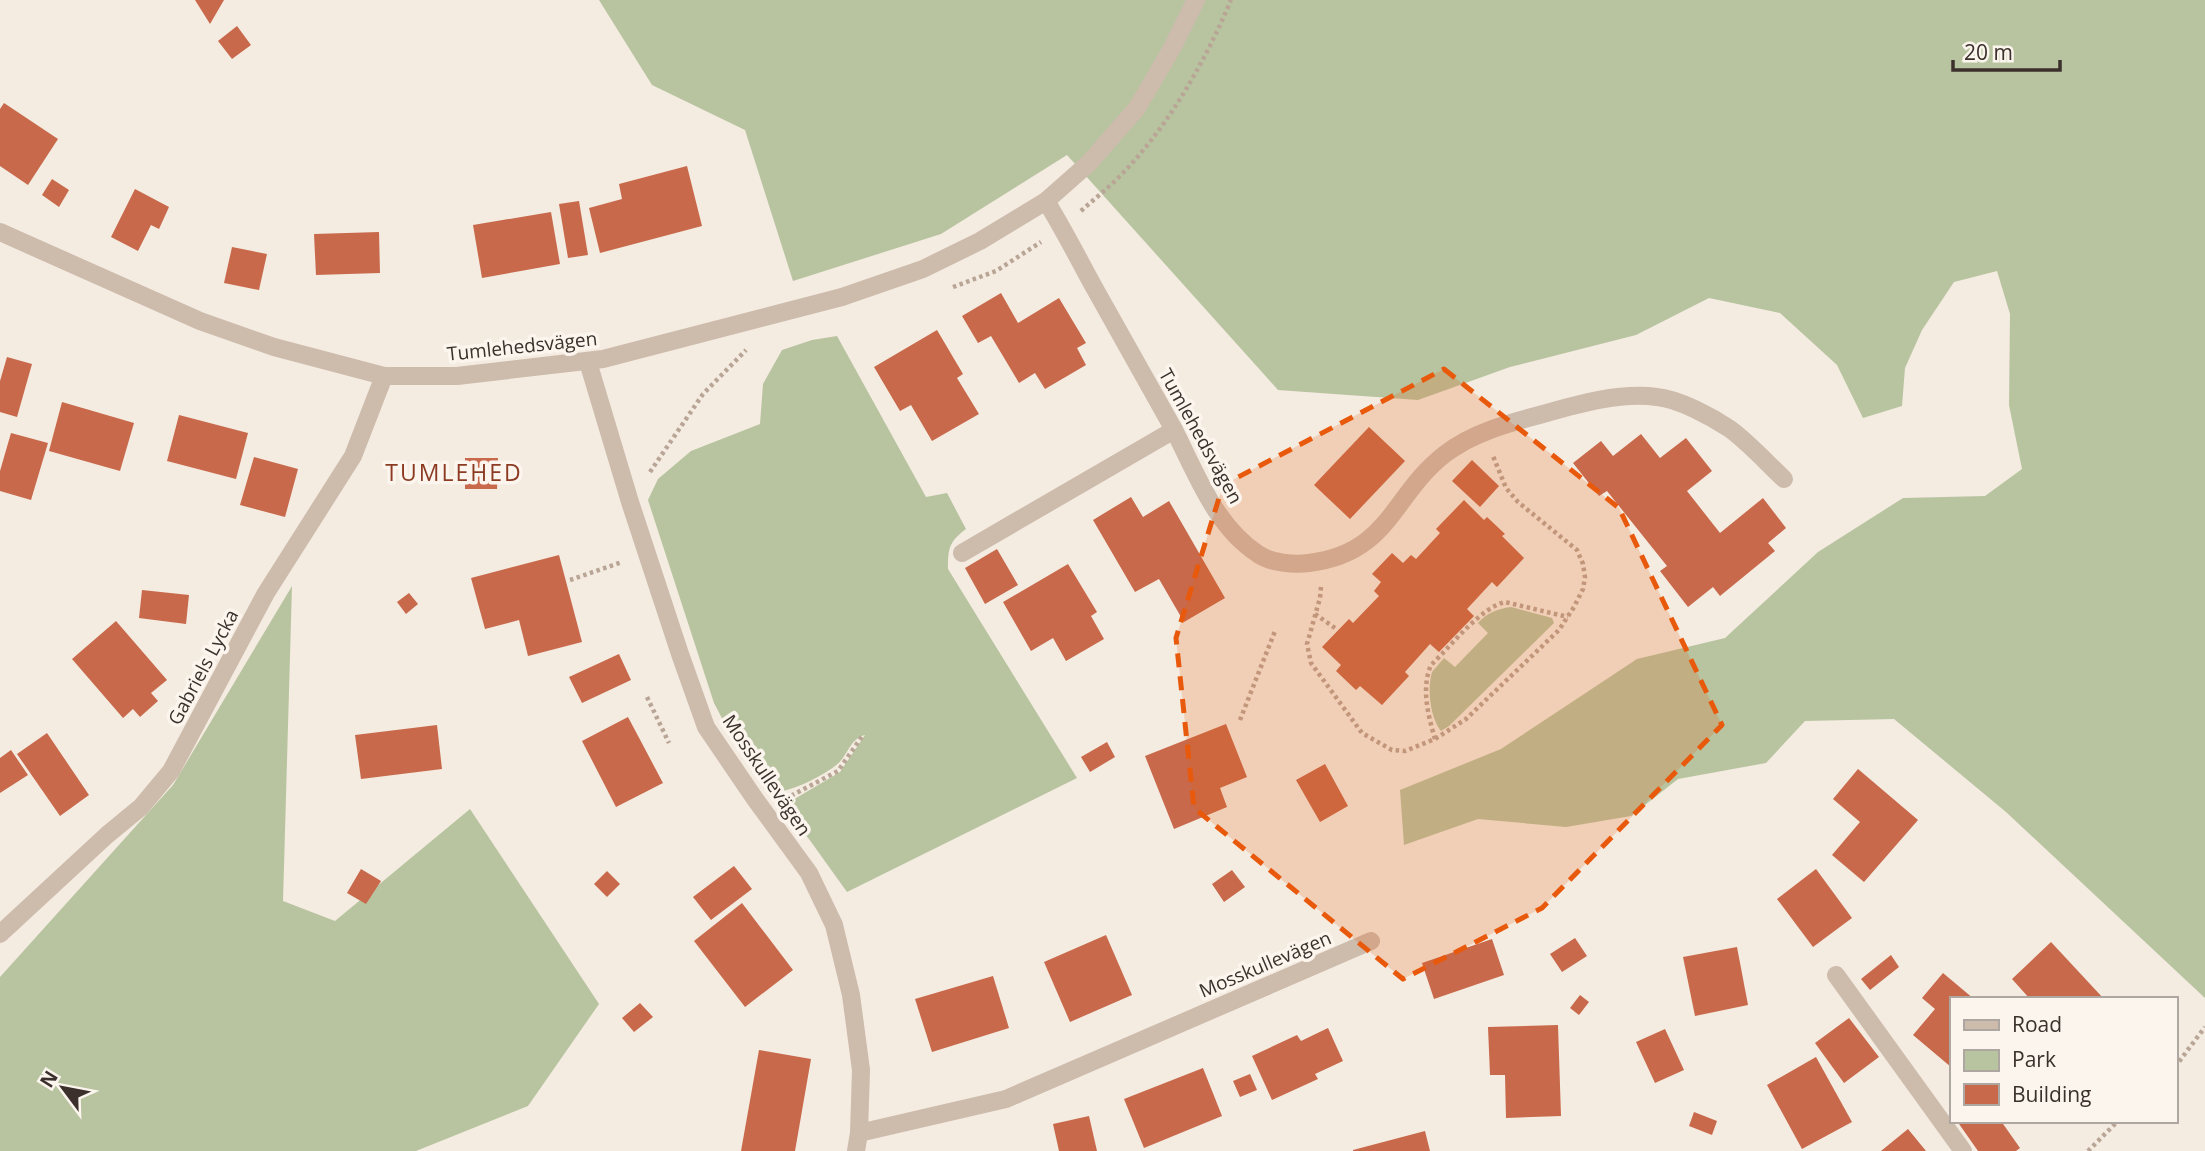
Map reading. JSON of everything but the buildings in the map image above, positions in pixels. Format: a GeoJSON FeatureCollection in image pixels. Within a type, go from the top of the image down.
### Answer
{"type":"FeatureCollection","features":[{"type":"Feature","properties":{"kind":"street","name":"Tumlehedsvägen"},"geometry":{"type":"LineString","coordinates":[[0,232],[200,320],[274,347],[384,376],[457,376],[588,362],[634,353],[842,297],[923,269],[980,241],[1046,201],[1089,163],[1137,108],[1196,0]]}},
{"type":"Feature","properties":{"kind":"street","name":"Tumlehedsvägen"},"geometry":{"type":"LineString","coordinates":[[1046,201],[1174,430],[1212,504],[1228,526],[1258,554],[1279,561],[1305,563],[1337,556],[1377,534],[1432,466],[1464,442],[1500,425],[1590,402],[1625,397],[1659,397],[1699,412],[1731,430],[1784,479]]}},
{"type":"Feature","properties":{"kind":"street","name":"Mosskullevägen"},"geometry":{"type":"LineString","coordinates":[[588,362],[630,502],[706,727],[809,873],[834,925],[851,995],[861,1070],[857,1142],[1006,1098],[1371,941]]}},
{"type":"Feature","properties":{"kind":"street","name":"Gabriels Lycka"},"geometry":{"type":"LineString","coordinates":[[0,934],[141,807],[172,771],[266,593],[353,456],[384,376]]}},
{"type":"Feature","properties":{"kind":"street"},"geometry":{"type":"LineString","coordinates":[[962,553],[1174,430]]}},
{"type":"Feature","properties":{"kind":"street"},"geometry":{"type":"LineString","coordinates":[[1836,975],[1963,1151]]}},
{"type":"Feature","properties":{"kind":"path"},"geometry":{"type":"LineString","coordinates":[[630,502],[672,436],[703,394],[749,347]]}},
{"type":"Feature","properties":{"kind":"path"},"geometry":{"type":"LineString","coordinates":[[1305,563],[1316,575],[1321,586],[1307,644],[1311,663],[1362,733],[1392,750],[1405,751],[1435,739],[1466,719],[1559,630],[1583,589],[1585,577],[1577,550],[1518,502],[1506,488],[1490,449],[1487,431]]}},
{"type":"Feature","properties":{"kind":"path"},"geometry":{"type":"LineString","coordinates":[[570,580],[647,554]]}},
{"type":"Feature","properties":{"kind":"path"},"geometry":{"type":"LineString","coordinates":[[1435,739],[1426,695],[1431,665],[1484,613],[1495,604],[1505,602],[1568,617]]}},
{"type":"Feature","properties":{"kind":"path"},"geometry":{"type":"LineString","coordinates":[[1315,614],[1335,628]]}},
{"type":"Feature","properties":{"kind":"path"},"geometry":{"type":"LineString","coordinates":[[1240,720],[1275,631]]}},
{"type":"Feature","properties":{"kind":"path"},"geometry":{"type":"LineString","coordinates":[[647,697],[670,743]]}},
{"type":"Feature","properties":{"kind":"path"},"geometry":{"type":"LineString","coordinates":[[762,810],[838,771],[863,735]]}},
{"type":"Feature","properties":{"kind":"path"},"geometry":{"type":"LineString","coordinates":[[2177,1065],[2205,1027]]}},
{"type":"Feature","properties":{"kind":"path"},"geometry":{"type":"LineString","coordinates":[[2088,1151],[2116,1123]]}},
{"type":"Feature","properties":{"kind":"highlighted area"},"geometry":{"type":"Polygon","coordinates":[[[1444,369],[1619,508],[1722,725],[1542,908],[1403,979],[1194,808],[1176,638],[1223,485],[1444,369]]]}},
{"type":"Feature","properties":{"kind":"green space"},"geometry":{"type":"Polygon","coordinates":[[[599,0],[2205,0],[2205,998],[2006,812],[1894,719],[1805,721],[1766,763],[1678,779],[1631,816],[1566,827],[1478,819],[1404,845],[1400,790],[1501,749],[1637,659],[1725,638],[1818,552],[1903,498],[1985,496],[2022,469],[2009,405],[2010,314],[1997,271],[1954,282],[1922,330],[1905,368],[1902,406],[1863,418],[1837,365],[1780,313],[1709,298],[1636,335],[1510,367],[1418,400],[1278,390],[1067,155],[941,234],[793,281],[745,130],[652,85],[599,0]]]}},
{"type":"Feature","properties":{"kind":"green space"},"geometry":{"type":"Polygon","coordinates":[[[837,336],[926,497],[947,493],[966,529],[951,546],[948,569],[1077,778],[847,892],[809,839],[781,807],[840,772],[865,735],[855,740],[839,762],[828,771],[794,788],[768,794],[737,747],[714,703],[648,500],[658,479],[691,451],[760,424],[763,384],[782,350],[812,340],[837,336]]]}},
{"type":"Feature","properties":{"kind":"green space"},"geometry":{"type":"Polygon","coordinates":[[[292,586],[283,901],[335,921],[470,809],[599,1004],[528,1106],[416,1151],[0,1151],[0,977],[173,785],[292,586]]]}},
{"type":"Feature","properties":{"kind":"green space"},"geometry":{"type":"Polygon","coordinates":[[[1511,607],[1552,618],[1554,623],[1441,731],[1430,703],[1432,672],[1444,658],[1455,667],[1488,633],[1478,623],[1493,612],[1511,607]]]}},
{"type":"Feature","properties":{"kind":"district","name":"TUMLEHED"},"geometry":{"type":"Point","coordinates":[454,472]}}]}
